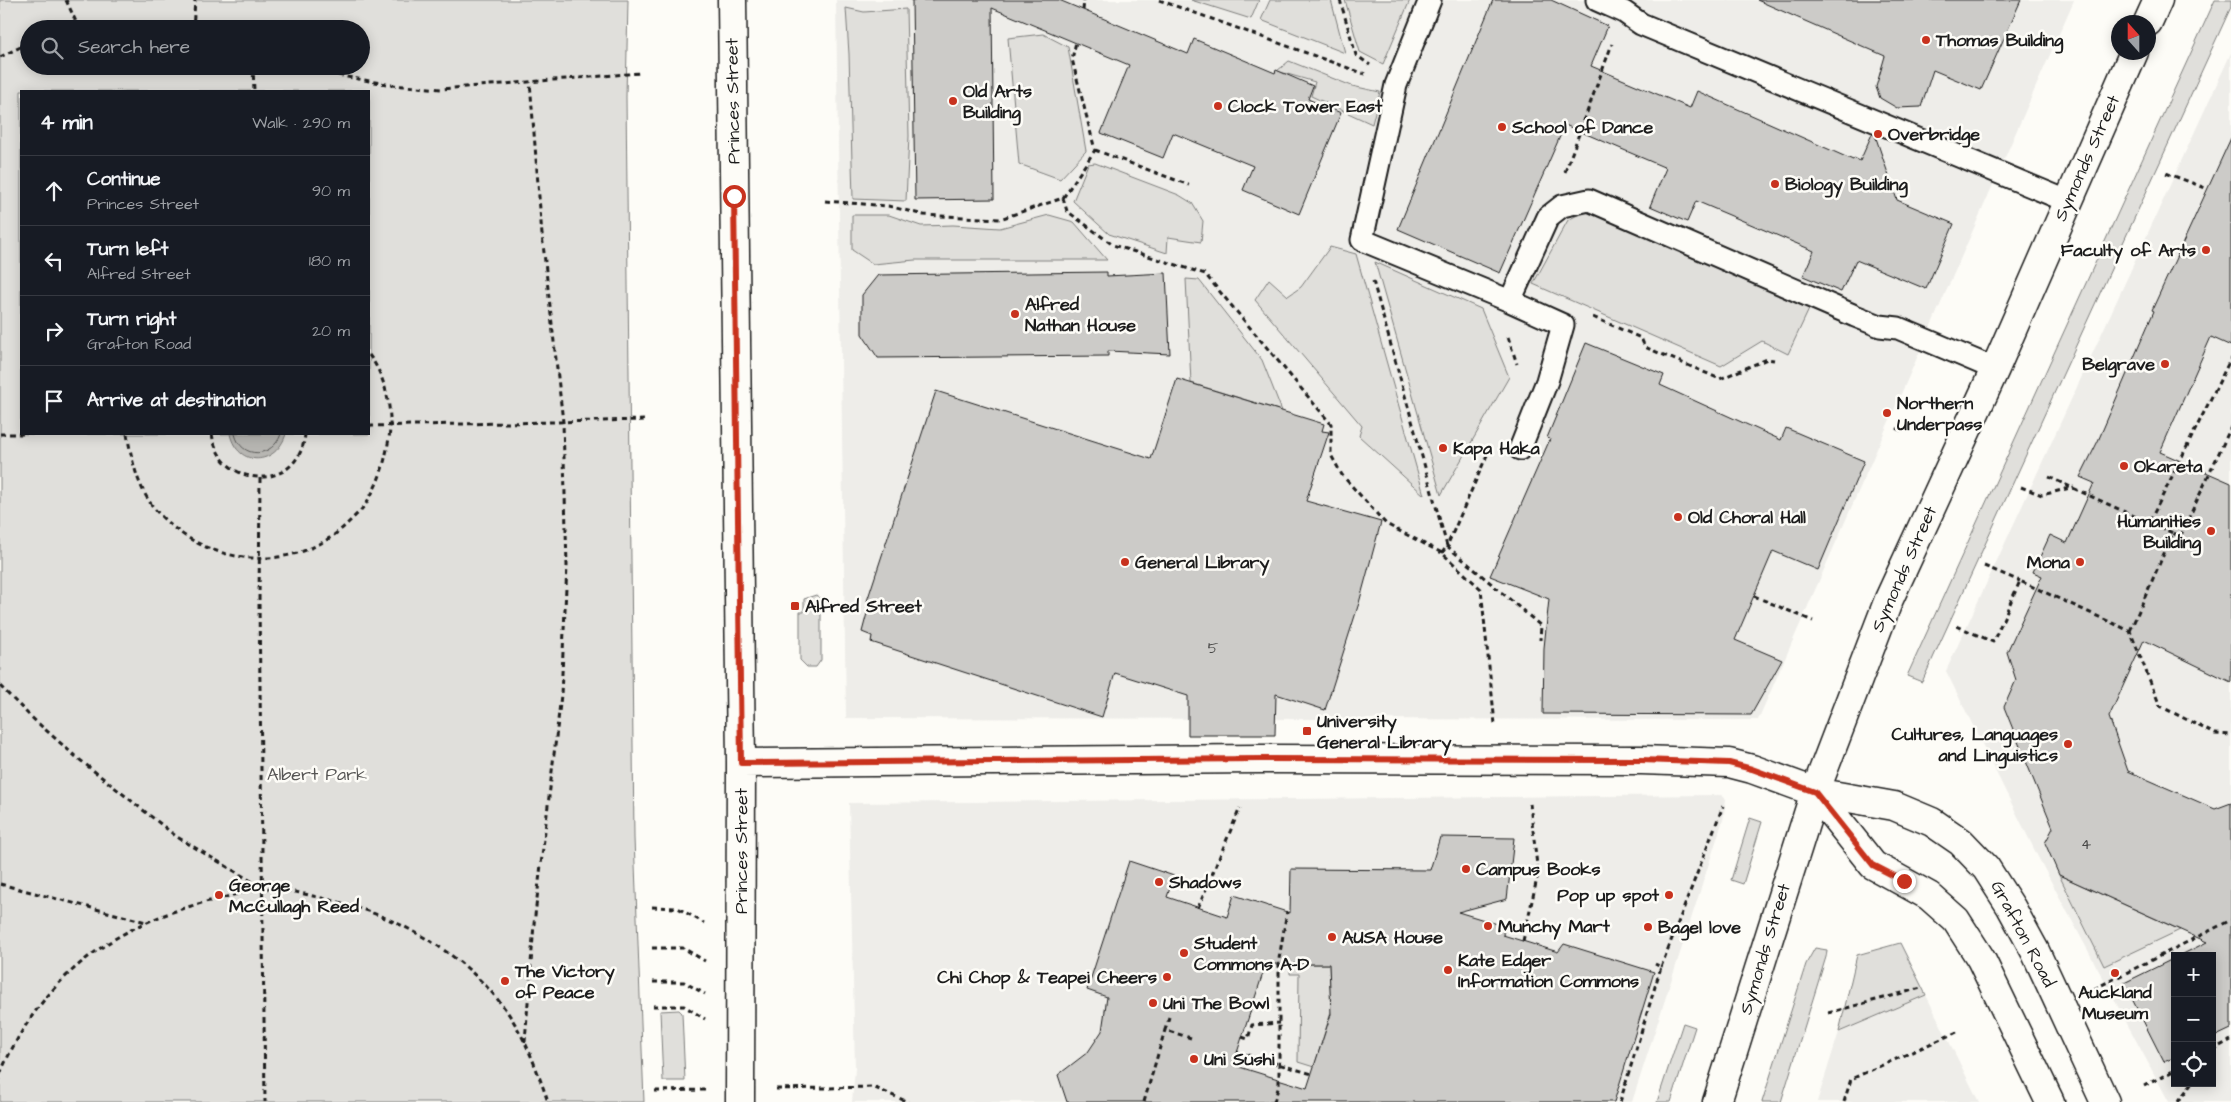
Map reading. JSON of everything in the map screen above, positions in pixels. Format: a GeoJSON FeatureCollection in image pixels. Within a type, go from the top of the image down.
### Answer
{"type":"FeatureCollection","features":[{"type":"Feature","properties":{"kind":"street","name":"Princes Street"},"geometry":{"type":"LineString","coordinates":[[732,0],[741,763],[740,1102]]}},
{"type":"Feature","properties":{"kind":"street"},"geometry":{"type":"LineString","coordinates":[[2151,15],[2158,0]]}},
{"type":"Feature","properties":{"kind":"street","name":"Symonds Street"},"geometry":{"type":"LineString","coordinates":[[1717,1102],[1815,792],[1889,599],[1995,369],[2130,60]]}},
{"type":"Feature","properties":{"kind":"street"},"geometry":{"type":"LineString","coordinates":[[741,763],[1260,759],[1698,761],[1729,763],[1752,769],[1815,792],[1873,865],[1929,896],[1956,920],[1981,959],[2050,1102]]}},
{"type":"Feature","properties":{"kind":"street","name":"Grafton Road"},"geometry":{"type":"LineString","coordinates":[[1815,792],[1894,806],[1932,822],[1960,842],[1986,868],[2011,907],[2035,951],[2105,1102]]}},
{"type":"Feature","properties":{"kind":"lane"},"geometry":{"type":"LineString","coordinates":[[1430,0],[1396,85],[1362,240],[1510,301],[1563,326],[1547,381],[1520,448]]}},
{"type":"Feature","properties":{"kind":"lane"},"geometry":{"type":"LineString","coordinates":[[1597,0],[1627,6],[1641,24],[2068,201]]}},
{"type":"Feature","properties":{"kind":"lane"},"geometry":{"type":"LineString","coordinates":[[1510,301],[1548,217],[1562,206],[1589,200],[1855,316],[1880,326],[1898,328],[1995,369]]}},
{"type":"Feature","properties":{"kind":"path"},"geometry":{"type":"LineString","coordinates":[[66,0],[75,20]]}},
{"type":"Feature","properties":{"kind":"path"},"geometry":{"type":"LineString","coordinates":[[194,20],[195,0]]}},
{"type":"Feature","properties":{"kind":"path"},"geometry":{"type":"LineString","coordinates":[[1083,10],[1084,0]]}},
{"type":"Feature","properties":{"kind":"path"},"geometry":{"type":"LineString","coordinates":[[1159,0],[1396,85]]}},
{"type":"Feature","properties":{"kind":"path"},"geometry":{"type":"LineString","coordinates":[[1340,0],[1356,55],[1396,85]]}},
{"type":"Feature","properties":{"kind":"path"},"geometry":{"type":"LineString","coordinates":[[1548,217],[1627,6]]}},
{"type":"Feature","properties":{"kind":"path"},"geometry":{"type":"LineString","coordinates":[[825,202],[888,206],[924,216],[1000,219],[1063,198],[1095,150],[1072,59],[1076,42]]}},
{"type":"Feature","properties":{"kind":"path"},"geometry":{"type":"LineString","coordinates":[[0,57],[20,47]]}},
{"type":"Feature","properties":{"kind":"path"},"geometry":{"type":"LineString","coordinates":[[339,75],[392,85],[441,89],[640,73]]}},
{"type":"Feature","properties":{"kind":"path"},"geometry":{"type":"LineString","coordinates":[[253,75],[254,90]]}},
{"type":"Feature","properties":{"kind":"path"},"geometry":{"type":"LineString","coordinates":[[525,1042],[534,924],[561,695],[567,566],[564,422],[542,235],[530,82]]}},
{"type":"Feature","properties":{"kind":"path"},"geometry":{"type":"LineString","coordinates":[[1095,150],[1189,185]]}},
{"type":"Feature","properties":{"kind":"path"},"geometry":{"type":"LineString","coordinates":[[2166,173],[2208,189]]}},
{"type":"Feature","properties":{"kind":"path"},"geometry":{"type":"LineString","coordinates":[[1063,198],[1067,211],[1113,245],[1205,274],[1331,424],[1331,455],[1342,475],[1386,524],[1442,553],[1481,589],[1496,732]]}},
{"type":"Feature","properties":{"kind":"path"},"geometry":{"type":"LineString","coordinates":[[1362,240],[1447,546],[1541,626],[1540,640]]}},
{"type":"Feature","properties":{"kind":"path"},"geometry":{"type":"LineString","coordinates":[[1563,326],[1592,317],[1641,338],[1645,347],[1720,379],[1767,359],[1774,360]]}},
{"type":"Feature","properties":{"kind":"path"},"geometry":{"type":"LineString","coordinates":[[127,435],[134,472],[154,507],[183,535],[219,553],[259,559],[301,553],[337,534],[366,504],[385,466],[391,425],[386,391],[370,357]]}},
{"type":"Feature","properties":{"kind":"path"},"geometry":{"type":"LineString","coordinates":[[2149,523],[2231,358]]}},
{"type":"Feature","properties":{"kind":"path"},"geometry":{"type":"LineString","coordinates":[[370,426],[645,420]]}},
{"type":"Feature","properties":{"kind":"path"},"geometry":{"type":"LineString","coordinates":[[2049,477],[2180,537],[2231,427]]}},
{"type":"Feature","properties":{"kind":"path"},"geometry":{"type":"LineString","coordinates":[[1897,428],[1902,431]]}},
{"type":"Feature","properties":{"kind":"path"},"geometry":{"type":"LineString","coordinates":[[0,434],[20,434]]}},
{"type":"Feature","properties":{"kind":"path"},"geometry":{"type":"LineString","coordinates":[[212,435],[214,445],[221,458],[231,469],[245,475],[260,478],[275,475],[288,468],[298,456],[304,443],[305,435]]}},
{"type":"Feature","properties":{"kind":"path"},"geometry":{"type":"LineString","coordinates":[[260,478],[259,559],[265,1102]]}},
{"type":"Feature","properties":{"kind":"path"},"geometry":{"type":"LineString","coordinates":[[2021,486],[2042,495],[2074,487]]}},
{"type":"Feature","properties":{"kind":"path"},"geometry":{"type":"LineString","coordinates":[[2130,631],[2172,533]]}},
{"type":"Feature","properties":{"kind":"path"},"geometry":{"type":"LineString","coordinates":[[1442,553],[1447,546]]}},
{"type":"Feature","properties":{"kind":"path"},"geometry":{"type":"LineString","coordinates":[[1984,566],[2130,631],[2160,706],[2215,734],[2231,735]]}},
{"type":"Feature","properties":{"kind":"path"},"geometry":{"type":"LineString","coordinates":[[1957,626],[1993,642],[2020,581]]}},
{"type":"Feature","properties":{"kind":"path"},"geometry":{"type":"LineString","coordinates":[[1754,596],[1813,621]]}},
{"type":"Feature","properties":{"kind":"path"},"geometry":{"type":"LineString","coordinates":[[0,686],[30,716],[76,756],[176,837],[263,889]]}},
{"type":"Feature","properties":{"kind":"path"},"geometry":{"type":"LineString","coordinates":[[1523,941],[1538,874],[1530,804]]}},
{"type":"Feature","properties":{"kind":"path"},"geometry":{"type":"LineString","coordinates":[[1620,1102],[1661,967],[1723,806]]}},
{"type":"Feature","properties":{"kind":"path"},"geometry":{"type":"LineString","coordinates":[[1198,908],[1240,808]]}},
{"type":"Feature","properties":{"kind":"path"},"geometry":{"type":"LineString","coordinates":[[0,884],[146,922]]}},
{"type":"Feature","properties":{"kind":"path"},"geometry":{"type":"LineString","coordinates":[[0,1074],[19,1035],[58,983],[84,959],[114,937],[183,907],[263,889],[304,894],[349,904],[387,918],[417,933],[446,951],[474,974],[510,1016],[525,1042],[548,1102]]}},
{"type":"Feature","properties":{"kind":"path"},"geometry":{"type":"LineString","coordinates":[[652,907],[678,908],[704,923]]}},
{"type":"Feature","properties":{"kind":"path"},"geometry":{"type":"LineString","coordinates":[[1274,1102],[1279,1085],[1279,959],[1286,911]]}},
{"type":"Feature","properties":{"kind":"path"},"geometry":{"type":"LineString","coordinates":[[2094,989],[2231,920]]}},
{"type":"Feature","properties":{"kind":"path"},"geometry":{"type":"LineString","coordinates":[[652,948],[683,948],[705,961]]}},
{"type":"Feature","properties":{"kind":"path"},"geometry":{"type":"LineString","coordinates":[[1654,964],[1661,967]]}},
{"type":"Feature","properties":{"kind":"path"},"geometry":{"type":"LineString","coordinates":[[653,982],[684,982],[706,994]]}},
{"type":"Feature","properties":{"kind":"path"},"geometry":{"type":"LineString","coordinates":[[1828,1013],[1921,988]]}},
{"type":"Feature","properties":{"kind":"path"},"geometry":{"type":"LineString","coordinates":[[653,1006],[684,1006],[706,1019]]}},
{"type":"Feature","properties":{"kind":"path"},"geometry":{"type":"LineString","coordinates":[[1144,1102],[1169,1017]]}},
{"type":"Feature","properties":{"kind":"path"},"geometry":{"type":"LineString","coordinates":[[1242,1037],[1248,1039],[1252,1025],[1279,1023]]}},
{"type":"Feature","properties":{"kind":"path"},"geometry":{"type":"LineString","coordinates":[[1165,1030],[1191,1038]]}},
{"type":"Feature","properties":{"kind":"path"},"geometry":{"type":"LineString","coordinates":[[1844,1102],[1852,1079],[1957,1032]]}},
{"type":"Feature","properties":{"kind":"path"},"geometry":{"type":"LineString","coordinates":[[2216,1050],[2231,1040]]}},
{"type":"Feature","properties":{"kind":"path"},"geometry":{"type":"LineString","coordinates":[[1236,1052],[1312,1074]]}},
{"type":"Feature","properties":{"kind":"path"},"geometry":{"type":"LineString","coordinates":[[2144,1086],[2171,1072]]}},
{"type":"Feature","properties":{"kind":"path"},"geometry":{"type":"LineString","coordinates":[[771,1089],[873,1087],[908,1102]]}},
{"type":"Feature","properties":{"kind":"path"},"geometry":{"type":"LineString","coordinates":[[2178,1102],[2189,1087]]}},
{"type":"Feature","properties":{"kind":"path"},"geometry":{"type":"LineString","coordinates":[[655,1091],[709,1090]]}},
{"type":"Feature","properties":{"kind":"shaded area"},"geometry":{"type":"Polygon","coordinates":[[[836,0],[2074,0],[1758,720],[846,718],[836,0]]]}},
{"type":"Feature","properties":{"kind":"shaded area"},"geometry":{"type":"Polygon","coordinates":[[[2231,53],[2231,1102],[2169,1102],[2038,857],[1946,671],[2231,53]]]}},
{"type":"Feature","properties":{"kind":"shaded area"},"geometry":{"type":"Polygon","coordinates":[[[1721,795],[1726,799],[1723,820],[1632,1102],[852,1102],[855,1069],[849,803],[1721,795]]]}},
{"type":"Feature","properties":{"kind":"shaded area"},"geometry":{"type":"Polygon","coordinates":[[[1926,995],[1979,1102],[1817,1102],[1839,1032],[1926,995]]]}},
{"type":"Feature","properties":{"kind":"green space","name":"Albert Park"},"geometry":{"type":"Polygon","coordinates":[[[0,0],[628,0],[626,97],[634,838],[644,1102],[0,1102],[0,0]]]}},
{"type":"Feature","properties":{"kind":"green space"},"geometry":{"type":"Polygon","coordinates":[[[1191,0],[1259,0],[1251,19],[1191,0]]]}},
{"type":"Feature","properties":{"kind":"green space"},"geometry":{"type":"Polygon","coordinates":[[[1270,0],[1331,0],[1345,53],[1261,20],[1270,0]]]}},
{"type":"Feature","properties":{"kind":"green space"},"geometry":{"type":"Polygon","coordinates":[[[1345,0],[1410,0],[1383,64],[1360,52],[1345,0]]]}},
{"type":"Feature","properties":{"kind":"green space"},"geometry":{"type":"Polygon","coordinates":[[[2215,0],[2231,0],[2231,7],[1922,682],[1907,676],[2215,0]]]}},
{"type":"Feature","properties":{"kind":"green space"},"geometry":{"type":"Polygon","coordinates":[[[846,8],[864,12],[906,9],[909,136],[906,201],[853,199],[846,8]]]}},
{"type":"Feature","properties":{"kind":"green space"},"geometry":{"type":"Polygon","coordinates":[[[1043,34],[1068,47],[1086,151],[1060,179],[1019,164],[1008,38],[1043,34]]]}},
{"type":"Feature","properties":{"kind":"green space"},"geometry":{"type":"Polygon","coordinates":[[[1289,61],[1352,86],[1380,92],[1372,124],[1311,96],[1315,82],[1277,71],[1289,61]]]}},
{"type":"Feature","properties":{"kind":"green space"},"geometry":{"type":"Polygon","coordinates":[[[1095,163],[1179,195],[1192,203],[1203,221],[1201,242],[1168,237],[1167,253],[1109,234],[1073,201],[1088,164],[1095,163]]]}},
{"type":"Feature","properties":{"kind":"green space"},"geometry":{"type":"Polygon","coordinates":[[[1591,208],[1812,303],[1788,354],[1762,341],[1721,366],[1533,284],[1568,220],[1591,208]]]}},
{"type":"Feature","properties":{"kind":"green space"},"geometry":{"type":"Polygon","coordinates":[[[852,215],[889,215],[921,226],[953,225],[1000,228],[1049,215],[1074,222],[1107,260],[915,260],[873,264],[852,250],[852,215]]]}},
{"type":"Feature","properties":{"kind":"green space"},"geometry":{"type":"Polygon","coordinates":[[[1330,247],[1356,254],[1424,495],[1359,436],[1362,426],[1255,300],[1269,279],[1288,296],[1301,287],[1330,247]]]}},
{"type":"Feature","properties":{"kind":"green space"},"geometry":{"type":"Polygon","coordinates":[[[1375,262],[1481,309],[1509,377],[1441,495],[1375,262]]]}},
{"type":"Feature","properties":{"kind":"green space"},"geometry":{"type":"Polygon","coordinates":[[[1186,279],[1199,280],[1262,360],[1282,411],[1191,383],[1186,279]]]}},
{"type":"Feature","properties":{"kind":"green space"},"geometry":{"type":"Polygon","coordinates":[[[816,595],[821,599],[821,660],[816,667],[807,667],[800,660],[800,612],[804,612],[804,599],[816,595]]]}},
{"type":"Feature","properties":{"kind":"green space"},"geometry":{"type":"Polygon","coordinates":[[[1750,818],[1762,822],[1743,884],[1731,880],[1750,818]]]}},
{"type":"Feature","properties":{"kind":"green space"},"geometry":{"type":"Polygon","coordinates":[[[2059,875],[2180,930],[2104,966],[2059,875]]]}},
{"type":"Feature","properties":{"kind":"green space"},"geometry":{"type":"Polygon","coordinates":[[[1900,943],[1926,995],[1839,1032],[1857,955],[1900,943]]]}},
{"type":"Feature","properties":{"kind":"green space"},"geometry":{"type":"Polygon","coordinates":[[[1815,948],[1827,950],[1826,957],[1781,1102],[1762,1102],[1806,964],[1815,948]]]}},
{"type":"Feature","properties":{"kind":"green space"},"geometry":{"type":"Polygon","coordinates":[[[1290,964],[1329,964],[1331,1006],[1333,1006],[1314,1067],[1298,1062],[1299,974],[1290,974],[1290,964]]]}},
{"type":"Feature","properties":{"kind":"green space"},"geometry":{"type":"Polygon","coordinates":[[[679,1010],[682,1013],[685,1081],[663,1081],[660,1011],[679,1010]]]}},
{"type":"Feature","properties":{"kind":"green space"},"geometry":{"type":"Polygon","coordinates":[[[1683,1023],[1695,1027],[1671,1102],[1657,1102],[1683,1023]]]}},
{"type":"Feature","properties":{"kind":"water"},"geometry":{"type":"Polygon","coordinates":[[[230,435],[286,435],[281,445],[274,452],[266,457],[257,459],[241,453],[234,445],[230,435]]]}},
{"type":"Feature","properties":{"kind":"building","name":"Clock Tower East"},"geometry":{"type":"Polygon","coordinates":[[[912,0],[1059,0],[1188,54],[1194,39],[1275,73],[1276,70],[1313,86],[1308,99],[1341,113],[1299,214],[1243,190],[1253,166],[1173,133],[1163,158],[1101,133],[1129,65],[992,8],[994,199],[915,200],[912,0]]]}},
{"type":"Feature","properties":{"kind":"building"},"geometry":{"type":"Polygon","coordinates":[[[1493,0],[1551,0],[1608,26],[1591,66],[1690,108],[1697,91],[1853,160],[1854,158],[1860,161],[1872,134],[1875,135],[1897,200],[1954,224],[1926,289],[1856,260],[1841,292],[1803,276],[1814,251],[1696,201],[1687,222],[1650,206],[1666,168],[1565,125],[1500,273],[1398,229],[1493,0]]]}},
{"type":"Feature","properties":{"kind":"building","name":"Thomas Building"},"geometry":{"type":"Polygon","coordinates":[[[1757,0],[2021,0],[1981,90],[1933,70],[1921,107],[1897,108],[1880,98],[1876,87],[1885,56],[1757,0]]]}},
{"type":"Feature","properties":{"kind":"building"},"geometry":{"type":"Polygon","coordinates":[[[2231,138],[2231,346],[2211,337],[2160,452],[2231,483],[2231,682],[2144,640],[2109,717],[2128,771],[2215,809],[2231,803],[2231,1029],[2216,1036],[2216,952],[2187,952],[2207,942],[2059,875],[2045,843],[2053,828],[2004,707],[2016,680],[2007,652],[2042,576],[2033,572],[2050,535],[2067,543],[2094,483],[2080,477],[2098,441],[2154,311],[2152,310],[2231,138]]]}},
{"type":"Feature","properties":{"kind":"building","name":"Alfred Nathan House"},"geometry":{"type":"Polygon","coordinates":[[[1107,272],[1107,276],[1166,273],[1170,354],[1108,351],[1108,356],[878,358],[862,334],[862,295],[878,275],[1107,272]]]}},
{"type":"Feature","properties":{"kind":"building","name":"Old Choral Hall"},"geometry":{"type":"Polygon","coordinates":[[[1586,343],[1664,375],[1660,385],[1781,440],[1786,428],[1864,461],[1818,570],[1773,551],[1735,640],[1782,660],[1751,715],[1543,714],[1544,648],[1549,599],[1490,576],[1550,439],[1547,438],[1586,343]]]}},
{"type":"Feature","properties":{"kind":"building","name":"General Library"},"geometry":{"type":"Polygon","coordinates":[[[1177,379],[1324,424],[1322,431],[1329,432],[1306,501],[1381,522],[1359,603],[1325,710],[1276,694],[1275,735],[1188,735],[1188,696],[1115,673],[1102,717],[871,642],[872,636],[862,632],[870,602],[867,601],[936,391],[1151,459],[1177,379]]]}},
{"type":"Feature","properties":{"kind":"building"},"geometry":{"type":"Polygon","coordinates":[[[1440,837],[1514,838],[1507,899],[1458,912],[1504,926],[1503,935],[1558,952],[1564,944],[1654,972],[1614,1102],[1067,1102],[1058,1075],[1088,1052],[1102,1031],[1107,997],[1087,990],[1129,861],[1174,876],[1167,897],[1227,917],[1234,895],[1290,913],[1291,869],[1430,870],[1440,837]],[[1266,964],[1233,1065],[1307,1088],[1331,1014],[1329,964],[1266,964]]]}},
{"type":"Feature","properties":{"kind":"building"},"geometry":{"type":"Polygon","coordinates":[[[2171,960],[2171,1059],[2164,1062],[2124,983],[2171,960]]]}},
{"type":"Feature","properties":{"kind":"place","name":"Thomas Building"},"geometry":{"type":"Point","coordinates":[1926,40]}},
{"type":"Feature","properties":{"kind":"place","name":"Old Arts Building"},"geometry":{"type":"Point","coordinates":[953,101]}},
{"type":"Feature","properties":{"kind":"place","name":"Clock Tower East"},"geometry":{"type":"Point","coordinates":[1218,106]}},
{"type":"Feature","properties":{"kind":"place","name":"School of Dance"},"geometry":{"type":"Point","coordinates":[1502,127]}},
{"type":"Feature","properties":{"kind":"place","name":"Overbridge"},"geometry":{"type":"Point","coordinates":[1878,134]}},
{"type":"Feature","properties":{"kind":"place","name":"Biology Building"},"geometry":{"type":"Point","coordinates":[1775,184]}},
{"type":"Feature","properties":{"kind":"place","name":"Faculty of Arts"},"geometry":{"type":"Point","coordinates":[2206,250]}},
{"type":"Feature","properties":{"kind":"place","name":"Alfred Nathan House"},"geometry":{"type":"Point","coordinates":[1015,314]}},
{"type":"Feature","properties":{"kind":"place","name":"Belgrave"},"geometry":{"type":"Point","coordinates":[2165,364]}},
{"type":"Feature","properties":{"kind":"place","name":"Northern Underpass"},"geometry":{"type":"Point","coordinates":[1887,413]}},
{"type":"Feature","properties":{"kind":"place","name":"Kapa Haka"},"geometry":{"type":"Point","coordinates":[1443,448]}},
{"type":"Feature","properties":{"kind":"place","name":"Okareta"},"geometry":{"type":"Point","coordinates":[2124,466]}},
{"type":"Feature","properties":{"kind":"place","name":"Old Choral Hall"},"geometry":{"type":"Point","coordinates":[1678,517]}},
{"type":"Feature","properties":{"kind":"place","name":"Humanities Building"},"geometry":{"type":"Point","coordinates":[2211,531]}},
{"type":"Feature","properties":{"kind":"place","name":"General Library"},"geometry":{"type":"Point","coordinates":[1125,562]}},
{"type":"Feature","properties":{"kind":"place","name":"Mona"},"geometry":{"type":"Point","coordinates":[2080,562]}},
{"type":"Feature","properties":{"kind":"place","name":"Alfred Street"},"geometry":{"type":"Point","coordinates":[795,606]}},
{"type":"Feature","properties":{"kind":"place","name":"University General Library"},"geometry":{"type":"Point","coordinates":[1307,731]}},
{"type":"Feature","properties":{"kind":"place","name":"Cultures, Languages and Linguistics"},"geometry":{"type":"Point","coordinates":[2068,744]}},
{"type":"Feature","properties":{"kind":"place","name":"Campus Books"},"geometry":{"type":"Point","coordinates":[1466,869]}},
{"type":"Feature","properties":{"kind":"place","name":"Shadows"},"geometry":{"type":"Point","coordinates":[1159,882]}},
{"type":"Feature","properties":{"kind":"place","name":"George McCullagh Reed"},"geometry":{"type":"Point","coordinates":[219,895]}},
{"type":"Feature","properties":{"kind":"place","name":"Pop up spot"},"geometry":{"type":"Point","coordinates":[1669,895]}},
{"type":"Feature","properties":{"kind":"place","name":"Munchy Mart"},"geometry":{"type":"Point","coordinates":[1488,926]}},
{"type":"Feature","properties":{"kind":"place","name":"Bagel love"},"geometry":{"type":"Point","coordinates":[1648,927]}},
{"type":"Feature","properties":{"kind":"place","name":"AUSA House"},"geometry":{"type":"Point","coordinates":[1332,937]}},
{"type":"Feature","properties":{"kind":"place","name":"Student Commons A-D"},"geometry":{"type":"Point","coordinates":[1184,953]}},
{"type":"Feature","properties":{"kind":"place","name":"Kate Edger Information Commons"},"geometry":{"type":"Point","coordinates":[1448,970]}},
{"type":"Feature","properties":{"kind":"place","name":"Auckland Museum"},"geometry":{"type":"Point","coordinates":[2115,973]}},
{"type":"Feature","properties":{"kind":"place","name":"Chi Chop & Teapei Cheers"},"geometry":{"type":"Point","coordinates":[1167,977]}},
{"type":"Feature","properties":{"kind":"place","name":"The Victory of Peace"},"geometry":{"type":"Point","coordinates":[505,981]}},
{"type":"Feature","properties":{"kind":"place","name":"Uni The Bowl"},"geometry":{"type":"Point","coordinates":[1153,1003]}},
{"type":"Feature","properties":{"kind":"place","name":"Uni Sushi"},"geometry":{"type":"Point","coordinates":[1194,1059]}},
{"type":"Feature","properties":{"kind":"route"},"geometry":{"type":"LineString","coordinates":[[734,196],[738,392],[741,763],[1260,759],[1641,760],[1729,763],[1752,769],[1815,792],[1873,865],[1904,881]]}}]}
